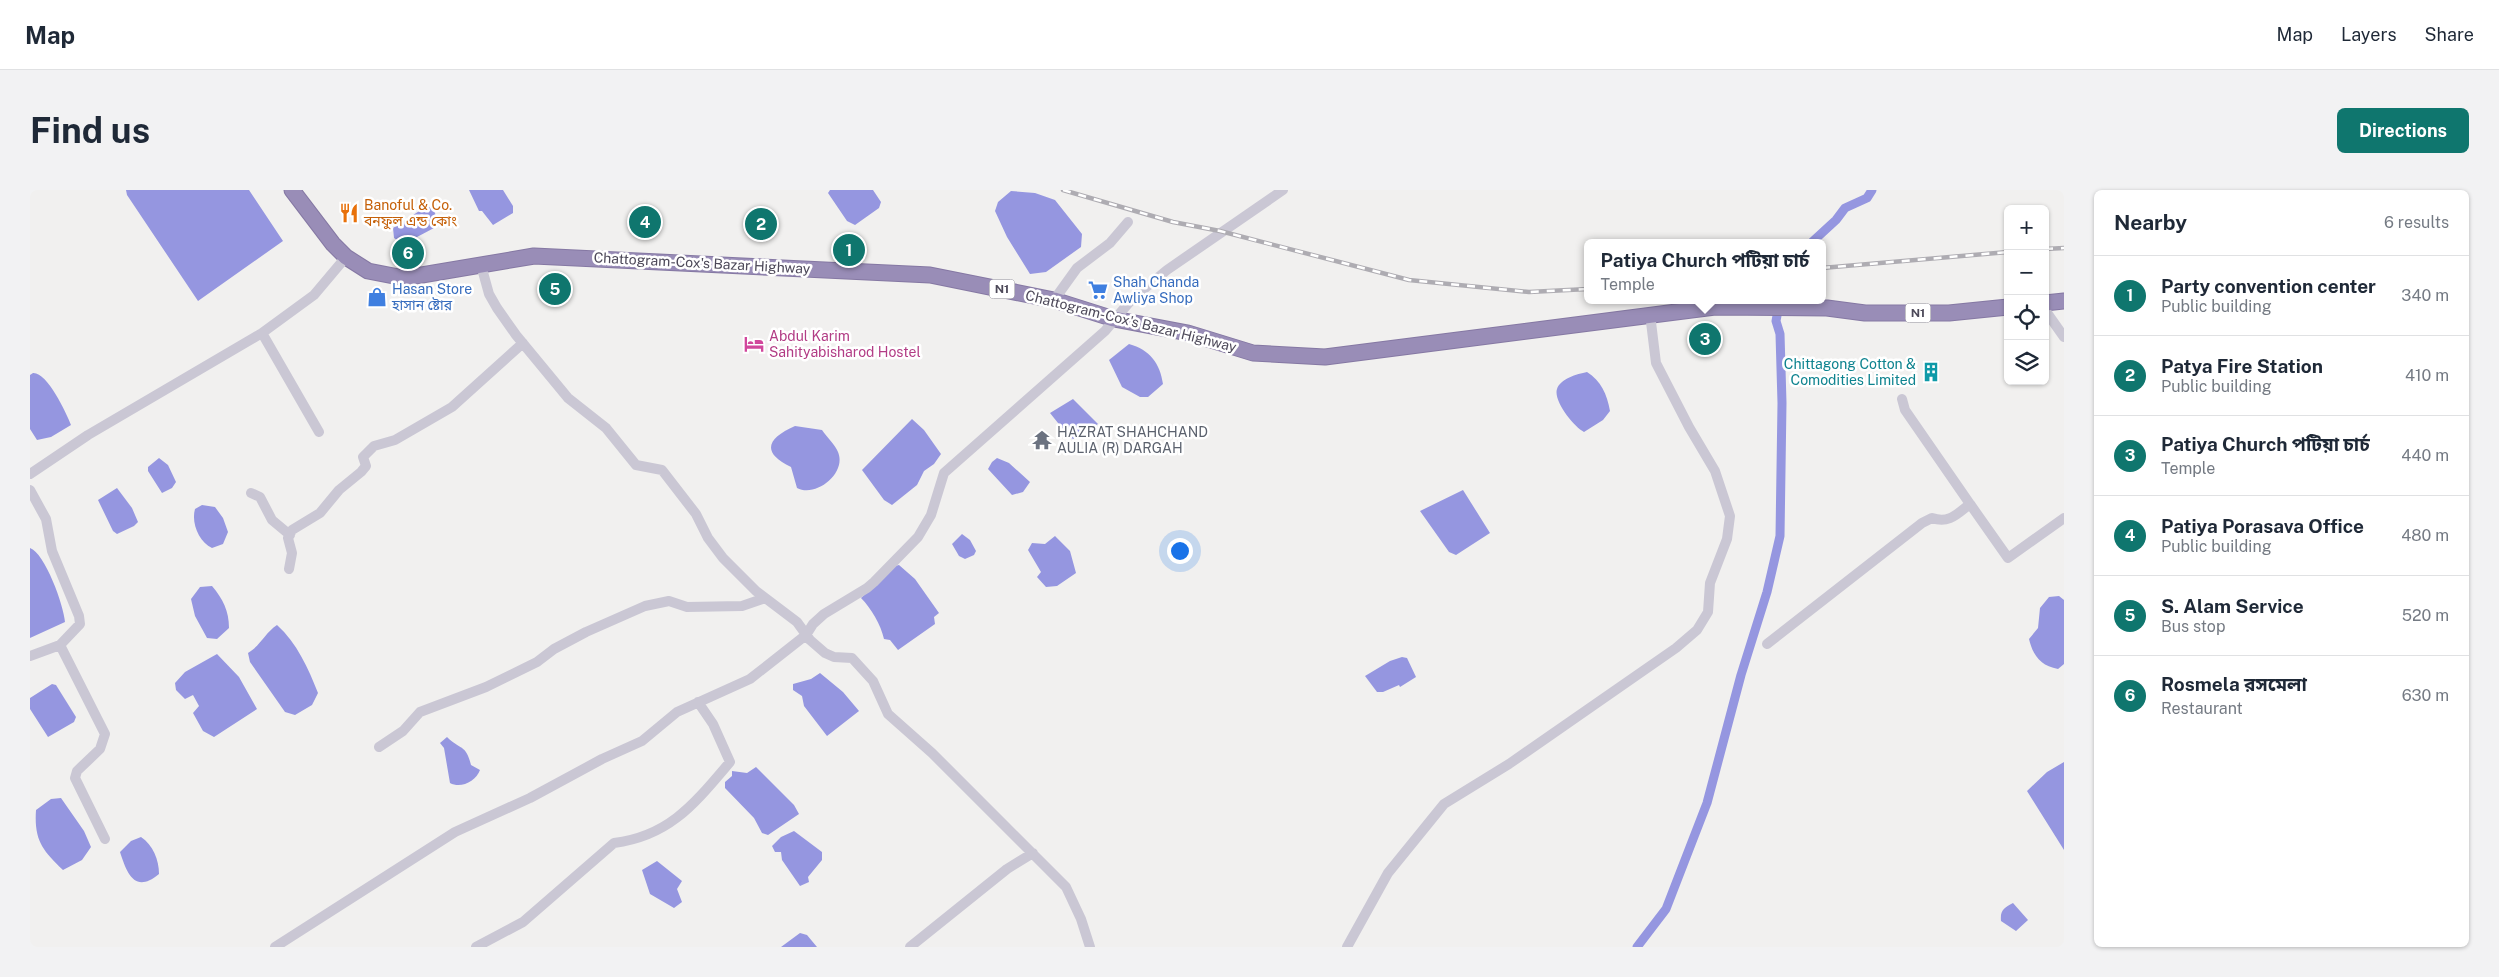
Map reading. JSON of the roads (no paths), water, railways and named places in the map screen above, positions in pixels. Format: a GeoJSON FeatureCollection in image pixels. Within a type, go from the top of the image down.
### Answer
{"type":"FeatureCollection","features":[{"type":"Feature","properties":{"kind":"highway","name":"Chattogram-Cox's Bazar Highway"},"geometry":{"type":"LineString","coordinates":[[292,190],[332,244],[346,257],[368,271],[404,278],[534,256],[930,275],[1054,300],[1114,319],[1188,333],[1253,353],[1325,357],[1650,314],[1741,306],[1828,308],[1866,313],[1949,313],[2004,307]]}},
{"type":"Feature","properties":{"kind":"highway"},"geometry":{"type":"LineString","coordinates":[[2049,303],[2064,301]]}},
{"type":"Feature","properties":{"kind":"street"},"geometry":{"type":"LineString","coordinates":[[275,947],[455,832],[530,798],[602,758],[642,741],[677,712],[750,678],[806,635],[813,624],[824,614],[868,588],[918,537],[931,515],[944,472],[1105,331],[1132,299],[1167,270],[1220,231],[1283,190]]}},
{"type":"Feature","properties":{"kind":"street"},"geometry":{"type":"LineString","coordinates":[[1054,300],[1077,268],[1110,243],[1128,222]]}},
{"type":"Feature","properties":{"kind":"street"},"geometry":{"type":"LineString","coordinates":[[30,474],[88,435],[262,333],[314,295],[346,257]]}},
{"type":"Feature","properties":{"kind":"street"},"geometry":{"type":"LineString","coordinates":[[481,265],[489,294],[523,343],[568,398],[606,428],[636,465],[662,470],[696,514],[708,538],[723,558],[765,598],[797,622],[806,635],[825,654],[834,657],[852,658],[873,681],[888,714],[932,753],[1066,887],[1090,947]]}},
{"type":"Feature","properties":{"kind":"street"},"geometry":{"type":"LineString","coordinates":[[1347,947],[1388,873],[1444,804],[1509,764],[1676,648],[1697,630],[1708,612],[1710,583],[1726,540],[1730,516],[1715,471],[1689,427],[1656,364],[1650,314]]}},
{"type":"Feature","properties":{"kind":"street"},"geometry":{"type":"LineString","coordinates":[[2049,316],[2064,337]]}},
{"type":"Feature","properties":{"kind":"street"},"geometry":{"type":"LineString","coordinates":[[262,333],[319,432]]}},
{"type":"Feature","properties":{"kind":"street"},"geometry":{"type":"LineString","coordinates":[[289,569],[292,552],[288,538],[292,530],[320,513],[347,482],[361,472],[366,466],[362,460],[363,457],[374,446],[395,440],[452,407],[523,343]]}},
{"type":"Feature","properties":{"kind":"street"},"geometry":{"type":"LineString","coordinates":[[1902,399],[1905,410],[2008,558],[2064,518]]}},
{"type":"Feature","properties":{"kind":"street"},"geometry":{"type":"LineString","coordinates":[[30,490],[46,519],[52,550],[79,616],[80,624],[60,645],[30,656]]}},
{"type":"Feature","properties":{"kind":"street"},"geometry":{"type":"LineString","coordinates":[[250,493],[260,497],[272,520],[290,535]]}},
{"type":"Feature","properties":{"kind":"street"},"geometry":{"type":"LineString","coordinates":[[1767,644],[1922,523],[1932,518],[1941,521],[1953,518],[1970,504]]}},
{"type":"Feature","properties":{"kind":"street"},"geometry":{"type":"LineString","coordinates":[[379,747],[404,732],[420,712],[486,687],[537,662],[554,649],[586,632],[646,606],[669,601],[687,607],[742,606],[765,598]]}},
{"type":"Feature","properties":{"kind":"street"},"geometry":{"type":"LineString","coordinates":[[60,645],[105,734],[100,749],[77,771],[76,778],[105,839]]}},
{"type":"Feature","properties":{"kind":"street"},"geometry":{"type":"LineString","coordinates":[[476,947],[523,922],[614,843],[631,840],[673,822],[714,781],[730,762],[713,724],[698,702]]}},
{"type":"Feature","properties":{"kind":"street"},"geometry":{"type":"LineString","coordinates":[[910,947],[1007,869],[1033,853]]}},
{"type":"Feature","properties":{"kind":"water"},"geometry":{"type":"Polygon","coordinates":[[[126,190],[249,190],[283,241],[198,301],[127,195],[126,190]]]}},
{"type":"Feature","properties":{"kind":"water"},"geometry":{"type":"Polygon","coordinates":[[[469,190],[503,190],[513,206],[513,213],[493,225],[482,211],[479,211],[469,190]]]}},
{"type":"Feature","properties":{"kind":"water"},"geometry":{"type":"Polygon","coordinates":[[[830,190],[873,190],[881,202],[879,208],[855,225],[847,221],[828,193],[830,190]]]}},
{"type":"Feature","properties":{"kind":"water"},"geometry":{"type":"Polygon","coordinates":[[[1011,191],[1035,193],[1055,200],[1082,234],[1081,247],[1046,272],[1030,274],[1007,237],[995,211],[998,202],[1011,191]]]}},
{"type":"Feature","properties":{"kind":"water"},"geometry":{"type":"Polygon","coordinates":[[[427,206],[434,210],[437,219],[434,228],[417,237],[400,242],[394,238],[393,228],[427,206]]]}},
{"type":"Feature","properties":{"kind":"water"},"geometry":{"type":"Polygon","coordinates":[[[1129,344],[1143,350],[1153,358],[1162,376],[1163,384],[1148,397],[1140,397],[1122,387],[1109,360],[1129,344]]]}},
{"type":"Feature","properties":{"kind":"water"},"geometry":{"type":"Polygon","coordinates":[[[1587,372],[1603,388],[1610,411],[1603,420],[1584,432],[1575,425],[1561,407],[1557,389],[1565,380],[1587,372]]]}},
{"type":"Feature","properties":{"kind":"water"},"geometry":{"type":"Polygon","coordinates":[[[33,373],[38,374],[50,386],[71,425],[51,437],[37,440],[30,429],[30,375],[33,373]]]}},
{"type":"Feature","properties":{"kind":"water"},"geometry":{"type":"Polygon","coordinates":[[[1073,399],[1098,424],[1074,439],[1070,438],[1050,413],[1073,399]]]}},
{"type":"Feature","properties":{"kind":"water"},"geometry":{"type":"Polygon","coordinates":[[[912,419],[924,430],[941,454],[934,464],[924,471],[917,485],[892,505],[884,500],[862,470],[912,419]]]}},
{"type":"Feature","properties":{"kind":"water"},"geometry":{"type":"Polygon","coordinates":[[[795,426],[822,430],[838,452],[840,460],[834,475],[821,487],[813,490],[797,488],[791,467],[775,456],[772,451],[771,445],[774,440],[795,426]]]}},
{"type":"Feature","properties":{"kind":"water"},"geometry":{"type":"Polygon","coordinates":[[[159,458],[168,465],[176,482],[172,488],[162,493],[148,471],[148,467],[159,458]]]}},
{"type":"Feature","properties":{"kind":"water"},"geometry":{"type":"Polygon","coordinates":[[[997,458],[1009,463],[1030,482],[1023,492],[1012,495],[988,469],[997,458]]]}},
{"type":"Feature","properties":{"kind":"water"},"geometry":{"type":"Polygon","coordinates":[[[117,488],[132,508],[138,522],[117,534],[113,531],[98,500],[117,488]]]}},
{"type":"Feature","properties":{"kind":"water"},"geometry":{"type":"Polygon","coordinates":[[[1463,490],[1490,533],[1456,555],[1449,552],[1420,511],[1463,490]]]}},
{"type":"Feature","properties":{"kind":"water"},"geometry":{"type":"Polygon","coordinates":[[[202,505],[215,507],[223,518],[228,532],[223,544],[212,548],[203,541],[197,532],[194,514],[195,509],[202,505]]]}},
{"type":"Feature","properties":{"kind":"water"},"geometry":{"type":"Polygon","coordinates":[[[962,534],[970,540],[976,551],[974,555],[965,559],[959,556],[952,544],[962,534]]]}},
{"type":"Feature","properties":{"kind":"water"},"geometry":{"type":"Polygon","coordinates":[[[1055,536],[1070,551],[1076,573],[1057,586],[1046,587],[1037,577],[1041,572],[1028,550],[1032,543],[1045,544],[1055,536]]]}},
{"type":"Feature","properties":{"kind":"water"},"geometry":{"type":"Polygon","coordinates":[[[30,548],[42,559],[53,581],[65,622],[30,638],[30,548]]]}},
{"type":"Feature","properties":{"kind":"water"},"geometry":{"type":"Polygon","coordinates":[[[899,565],[915,579],[939,613],[934,617],[935,624],[898,650],[890,640],[884,639],[875,617],[861,598],[895,566],[899,565]]]}},
{"type":"Feature","properties":{"kind":"water"},"geometry":{"type":"Polygon","coordinates":[[[212,586],[225,606],[229,622],[229,628],[217,639],[207,638],[195,616],[191,599],[200,587],[212,586]]]}},
{"type":"Feature","properties":{"kind":"water"},"geometry":{"type":"Polygon","coordinates":[[[2059,596],[2064,600],[2064,664],[2058,669],[2042,663],[2035,655],[2029,639],[2038,628],[2040,608],[2049,597],[2059,596]]]}},
{"type":"Feature","properties":{"kind":"water"},"geometry":{"type":"Polygon","coordinates":[[[277,625],[296,648],[306,665],[318,693],[312,705],[295,715],[285,712],[250,662],[248,653],[277,625]]]}},
{"type":"Feature","properties":{"kind":"water"},"geometry":{"type":"Polygon","coordinates":[[[217,654],[239,677],[257,709],[214,737],[203,731],[193,713],[199,706],[193,695],[185,699],[176,690],[175,683],[185,672],[217,654]]]}},
{"type":"Feature","properties":{"kind":"water"},"geometry":{"type":"Polygon","coordinates":[[[1402,657],[1407,658],[1416,677],[1400,687],[1399,685],[1383,692],[1377,692],[1365,676],[1390,661],[1402,657]]]}},
{"type":"Feature","properties":{"kind":"water"},"geometry":{"type":"Polygon","coordinates":[[[820,673],[843,692],[859,711],[827,736],[804,706],[802,696],[793,690],[793,684],[811,679],[820,673]]]}},
{"type":"Feature","properties":{"kind":"water"},"geometry":{"type":"Polygon","coordinates":[[[52,684],[56,685],[76,717],[74,722],[48,737],[30,709],[30,698],[52,684]]]}},
{"type":"Feature","properties":{"kind":"water"},"geometry":{"type":"Polygon","coordinates":[[[447,737],[465,750],[471,765],[480,770],[472,781],[459,785],[450,783],[444,748],[440,743],[447,737]]]}},
{"type":"Feature","properties":{"kind":"water"},"geometry":{"type":"Polygon","coordinates":[[[2064,762],[2064,850],[2027,791],[2047,772],[2064,762]]]}},
{"type":"Feature","properties":{"kind":"water"},"geometry":{"type":"Polygon","coordinates":[[[756,767],[794,805],[799,814],[768,835],[762,833],[754,818],[725,788],[725,782],[732,776],[732,771],[747,773],[756,767]]]}},
{"type":"Feature","properties":{"kind":"water"},"geometry":{"type":"Polygon","coordinates":[[[61,798],[84,831],[91,847],[82,860],[63,870],[41,844],[36,829],[36,810],[51,799],[61,798]]]}},
{"type":"Feature","properties":{"kind":"water"},"geometry":{"type":"Polygon","coordinates":[[[794,831],[822,852],[822,860],[808,877],[809,882],[800,886],[782,860],[781,852],[775,852],[772,846],[781,837],[794,831]]]}},
{"type":"Feature","properties":{"kind":"water"},"geometry":{"type":"Polygon","coordinates":[[[141,837],[152,849],[159,874],[151,880],[138,882],[129,874],[120,852],[131,841],[141,837]]]}},
{"type":"Feature","properties":{"kind":"water"},"geometry":{"type":"Polygon","coordinates":[[[657,861],[682,881],[677,889],[682,902],[674,908],[650,894],[642,870],[657,861]]]}},
{"type":"Feature","properties":{"kind":"water"},"geometry":{"type":"Polygon","coordinates":[[[2013,903],[2028,920],[2016,931],[2001,921],[2003,910],[2013,903]]]}},
{"type":"Feature","properties":{"kind":"water"},"geometry":{"type":"Polygon","coordinates":[[[800,933],[807,935],[817,947],[781,947],[800,933]]]}},
{"type":"Feature","properties":{"kind":"waterway"},"geometry":{"type":"LineString","coordinates":[[1815,239],[1836,220],[1845,208],[1867,198],[1872,190]]}},
{"type":"Feature","properties":{"kind":"waterway"},"geometry":{"type":"LineString","coordinates":[[1637,947],[1666,909],[1707,803],[1741,675],[1767,592],[1780,536],[1782,403],[1780,334],[1776,321],[1779,305]]}},
{"type":"Feature","properties":{"kind":"railway"},"geometry":{"type":"LineString","coordinates":[[1063,190],[1173,222],[1220,231],[1409,280],[1529,292],[1584,289]]}},
{"type":"Feature","properties":{"kind":"railway"},"geometry":{"type":"LineString","coordinates":[[2049,249],[2064,248]]}},
{"type":"Feature","properties":{"kind":"railway"},"geometry":{"type":"LineString","coordinates":[[1826,268],[2004,252]]}},
{"type":"Feature","properties":{"kind":"place","name":"Banoful & Co. বনফুল এন্ড কোং"},"geometry":{"type":"Point","coordinates":[349,213]}},
{"type":"Feature","properties":{"kind":"place","name":"Patiya Porasava Office"},"geometry":{"type":"Point","coordinates":[645,222]}},
{"type":"Feature","properties":{"kind":"place","name":"Patya Fire Station"},"geometry":{"type":"Point","coordinates":[761,224]}},
{"type":"Feature","properties":{"kind":"place","name":"Party convention center"},"geometry":{"type":"Point","coordinates":[849,250]}},
{"type":"Feature","properties":{"kind":"place","name":"Rosmela রসমেলা"},"geometry":{"type":"Point","coordinates":[408,253]}},
{"type":"Feature","properties":{"kind":"place","name":"S. Alam Service"},"geometry":{"type":"Point","coordinates":[555,289]}},
{"type":"Feature","properties":{"kind":"place","name":"Shah Chanda Awliya Shop"},"geometry":{"type":"Point","coordinates":[1098,290]}},
{"type":"Feature","properties":{"kind":"place","name":"Hasan Store হাসান ষ্টোর"},"geometry":{"type":"Point","coordinates":[377,297]}},
{"type":"Feature","properties":{"kind":"place","name":"Patiya Church পটিয়া চার্চ"},"geometry":{"type":"Point","coordinates":[1705,339]}},
{"type":"Feature","properties":{"kind":"place","name":"Abdul Karim Sahityabisharod Hostel"},"geometry":{"type":"Point","coordinates":[754,344]}},
{"type":"Feature","properties":{"kind":"place","name":"Chittagong Cotton & Comodities Limited"},"geometry":{"type":"Point","coordinates":[1931,372]}},
{"type":"Feature","properties":{"kind":"place","name":"HAZRAT SHAHCHAND AULIA (R) DARGAH"},"geometry":{"type":"Point","coordinates":[1042,440]}}]}
